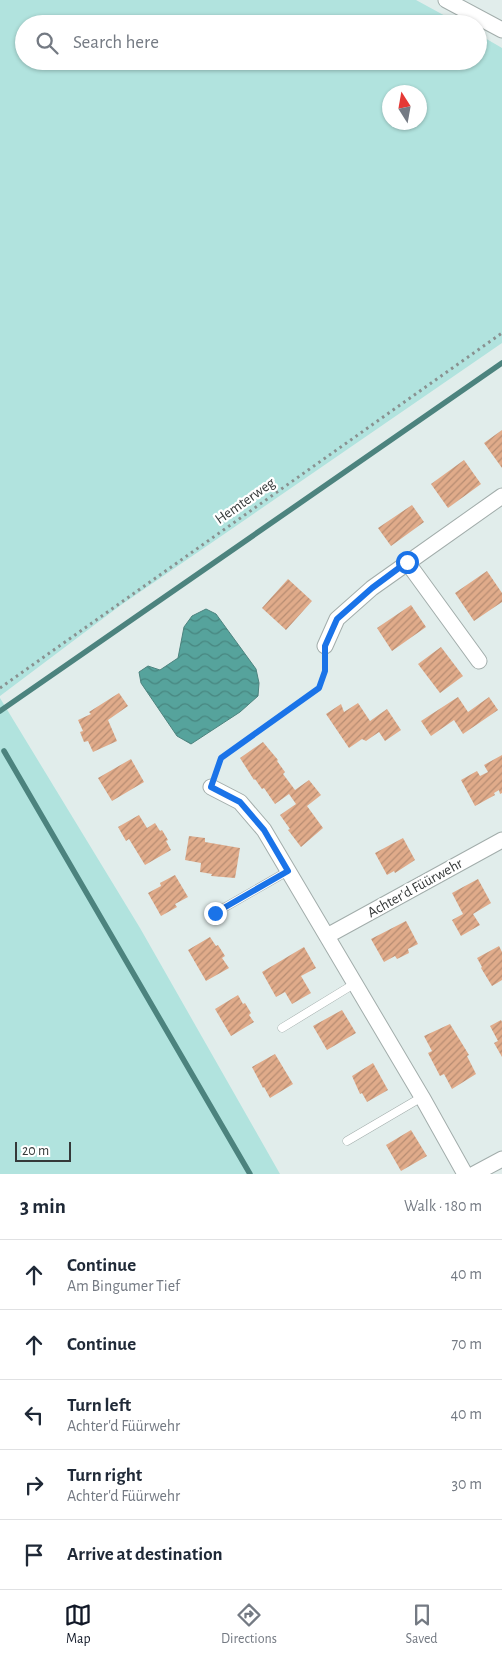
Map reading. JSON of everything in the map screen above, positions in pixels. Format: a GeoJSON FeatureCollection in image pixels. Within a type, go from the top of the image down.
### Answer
{"type":"FeatureCollection","features":[{"type":"Feature","properties":{"kind":"street"},"geometry":{"type":"LineString","coordinates":[[446,0],[474,15]]}},
{"type":"Feature","properties":{"kind":"street"},"geometry":{"type":"LineString","coordinates":[[487,22],[502,30]]}},
{"type":"Feature","properties":{"kind":"street"},"geometry":{"type":"LineString","coordinates":[[325,646],[337,619],[372,588],[502,496]]}},
{"type":"Feature","properties":{"kind":"street"},"geometry":{"type":"LineString","coordinates":[[407,562],[479,661]]}},
{"type":"Feature","properties":{"kind":"street"},"geometry":{"type":"LineString","coordinates":[[211,787],[240,802],[264,830],[422,1097],[465,1174]]}},
{"type":"Feature","properties":{"kind":"street","name":"Achter'd Füürwehr"},"geometry":{"type":"LineString","coordinates":[[327,936],[502,840]]}},
{"type":"Feature","properties":{"kind":"street"},"geometry":{"type":"LineString","coordinates":[[474,1174],[502,1159]]}},
{"type":"Feature","properties":{"kind":"lane"},"geometry":{"type":"LineString","coordinates":[[215,913],[288,871]]}},
{"type":"Feature","properties":{"kind":"lane"},"geometry":{"type":"LineString","coordinates":[[282,1028],[354,984]]}},
{"type":"Feature","properties":{"kind":"lane"},"geometry":{"type":"LineString","coordinates":[[347,1141],[422,1097]]}},
{"type":"Feature","properties":{"kind":"path","name":"Hemterweg"},"geometry":{"type":"LineString","coordinates":[[0,688],[502,333]]}},
{"type":"Feature","properties":{"kind":"path"},"geometry":{"type":"LineString","coordinates":[[211,787],[221,758],[319,688],[325,671],[325,646]]}},
{"type":"Feature","properties":{"kind":"shaded area"},"geometry":{"type":"Polygon","coordinates":[[[0,0],[416,0],[444,15],[15,15],[15,70],[487,70],[487,39],[502,48],[502,343],[121,605],[0,696],[0,0]]]}},
{"type":"Feature","properties":{"kind":"shaded area"},"geometry":{"type":"Polygon","coordinates":[[[0,698],[140,928],[280,1174],[0,1174],[0,698]]]}},
{"type":"Feature","properties":{"kind":"water"},"geometry":{"type":"Polygon","coordinates":[[[206,609],[216,614],[256,669],[259,683],[258,696],[240,712],[191,744],[177,736],[141,683],[139,672],[148,666],[160,670],[178,658],[184,627],[192,616],[206,609]]]}},
{"type":"Feature","properties":{"kind":"building"},"geometry":{"type":"Polygon","coordinates":[[[502,430],[502,468],[484,443],[502,430]]]}},
{"type":"Feature","properties":{"kind":"building"},"geometry":{"type":"Polygon","coordinates":[[[464,460],[481,484],[448,508],[431,484],[464,460]]]}},
{"type":"Feature","properties":{"kind":"building"},"geometry":{"type":"Polygon","coordinates":[[[412,505],[424,522],[391,546],[378,528],[412,505]]]}},
{"type":"Feature","properties":{"kind":"building"},"geometry":{"type":"Polygon","coordinates":[[[487,571],[502,593],[502,602],[474,621],[455,593],[487,571]]]}},
{"type":"Feature","properties":{"kind":"building"},"geometry":{"type":"Polygon","coordinates":[[[288,579],[312,601],[286,630],[262,608],[288,579]]]}},
{"type":"Feature","properties":{"kind":"building"},"geometry":{"type":"Polygon","coordinates":[[[411,605],[426,627],[392,651],[377,628],[411,605]]]}},
{"type":"Feature","properties":{"kind":"building"},"geometry":{"type":"Polygon","coordinates":[[[441,647],[463,676],[440,693],[418,664],[441,647]]]}},
{"type":"Feature","properties":{"kind":"building"},"geometry":{"type":"Polygon","coordinates":[[[119,693],[128,706],[108,720],[117,741],[93,752],[88,741],[84,742],[80,732],[83,731],[78,720],[91,714],[89,712],[119,693]]]}},
{"type":"Feature","properties":{"kind":"building"},"geometry":{"type":"Polygon","coordinates":[[[458,697],[468,712],[489,697],[498,710],[463,734],[454,720],[431,736],[421,721],[458,697]]]}},
{"type":"Feature","properties":{"kind":"building"},"geometry":{"type":"Polygon","coordinates":[[[358,703],[370,721],[387,709],[401,730],[385,741],[379,732],[366,741],[362,739],[349,748],[326,714],[341,704],[344,712],[358,703]]]}},
{"type":"Feature","properties":{"kind":"building"},"geometry":{"type":"Polygon","coordinates":[[[263,742],[278,760],[285,772],[283,774],[295,790],[309,780],[321,795],[307,806],[323,828],[301,847],[288,830],[290,829],[280,815],[296,804],[289,794],[275,804],[264,788],[262,789],[254,780],[240,758],[263,742]]]}},
{"type":"Feature","properties":{"kind":"building"},"geometry":{"type":"Polygon","coordinates":[[[502,755],[502,793],[500,794],[499,790],[494,793],[495,795],[475,806],[461,780],[477,771],[480,776],[488,772],[484,765],[502,755]]]}},
{"type":"Feature","properties":{"kind":"building"},"geometry":{"type":"Polygon","coordinates":[[[131,759],[144,782],[112,801],[98,778],[131,759]]]}},
{"type":"Feature","properties":{"kind":"building"},"geometry":{"type":"Polygon","coordinates":[[[139,815],[147,828],[155,823],[160,831],[162,830],[171,850],[145,865],[129,839],[126,841],[118,827],[139,815]]]}},
{"type":"Feature","properties":{"kind":"building"},"geometry":{"type":"Polygon","coordinates":[[[189,836],[205,838],[205,842],[240,848],[235,878],[211,876],[212,874],[200,872],[201,863],[185,860],[189,836]]]}},
{"type":"Feature","properties":{"kind":"building"},"geometry":{"type":"Polygon","coordinates":[[[403,838],[415,860],[395,873],[394,871],[387,875],[375,853],[403,838]]]}},
{"type":"Feature","properties":{"kind":"building"},"geometry":{"type":"Polygon","coordinates":[[[175,875],[188,897],[175,904],[177,907],[161,916],[148,893],[161,886],[160,883],[175,875]]]}},
{"type":"Feature","properties":{"kind":"building"},"geometry":{"type":"Polygon","coordinates":[[[478,879],[491,903],[473,914],[480,925],[461,936],[452,920],[463,914],[452,893],[478,879]]]}},
{"type":"Feature","properties":{"kind":"building"},"geometry":{"type":"Polygon","coordinates":[[[406,921],[418,944],[408,949],[409,953],[397,959],[395,956],[384,962],[371,939],[406,921]]]}},
{"type":"Feature","properties":{"kind":"building"},"geometry":{"type":"Polygon","coordinates":[[[210,937],[225,956],[222,958],[229,968],[206,981],[188,950],[210,937]]]}},
{"type":"Feature","properties":{"kind":"building"},"geometry":{"type":"Polygon","coordinates":[[[499,946],[502,952],[502,980],[492,986],[477,958],[499,946]]]}},
{"type":"Feature","properties":{"kind":"building"},"geometry":{"type":"Polygon","coordinates":[[[304,947],[316,968],[301,976],[311,993],[292,1004],[285,992],[276,997],[262,972],[304,947]]]}},
{"type":"Feature","properties":{"kind":"building"},"geometry":{"type":"Polygon","coordinates":[[[238,995],[251,1013],[249,1015],[254,1022],[231,1036],[215,1009],[238,995]]]}},
{"type":"Feature","properties":{"kind":"building"},"geometry":{"type":"Polygon","coordinates":[[[342,1010],[356,1033],[327,1050],[313,1026],[342,1010]]]}},
{"type":"Feature","properties":{"kind":"building"},"geometry":{"type":"Polygon","coordinates":[[[501,1020],[502,1057],[494,1043],[498,1041],[490,1026],[501,1020]]]}},
{"type":"Feature","properties":{"kind":"building"},"geometry":{"type":"Polygon","coordinates":[[[450,1024],[469,1055],[467,1056],[476,1074],[452,1089],[444,1074],[440,1076],[428,1053],[432,1051],[424,1036],[450,1024]]]}},
{"type":"Feature","properties":{"kind":"building"},"geometry":{"type":"Polygon","coordinates":[[[275,1054],[293,1084],[270,1098],[252,1067],[275,1054]]]}},
{"type":"Feature","properties":{"kind":"building"},"geometry":{"type":"Polygon","coordinates":[[[373,1063],[388,1090],[367,1102],[362,1093],[360,1094],[352,1076],[373,1063]]]}},
{"type":"Feature","properties":{"kind":"building"},"geometry":{"type":"Polygon","coordinates":[[[411,1130],[427,1156],[401,1171],[386,1145],[411,1130]]]}},
{"type":"Feature","properties":{"kind":"waterway"},"geometry":{"type":"LineString","coordinates":[[0,711],[502,363]]}},
{"type":"Feature","properties":{"kind":"waterway"},"geometry":{"type":"LineString","coordinates":[[4,751],[250,1174]]}},
{"type":"Feature","properties":{"kind":"route"},"geometry":{"type":"LineString","coordinates":[[215,913],[288,871],[264,830],[240,802],[211,787],[221,758],[319,688],[325,671],[325,646],[337,619],[372,588],[407,562]]}}]}
